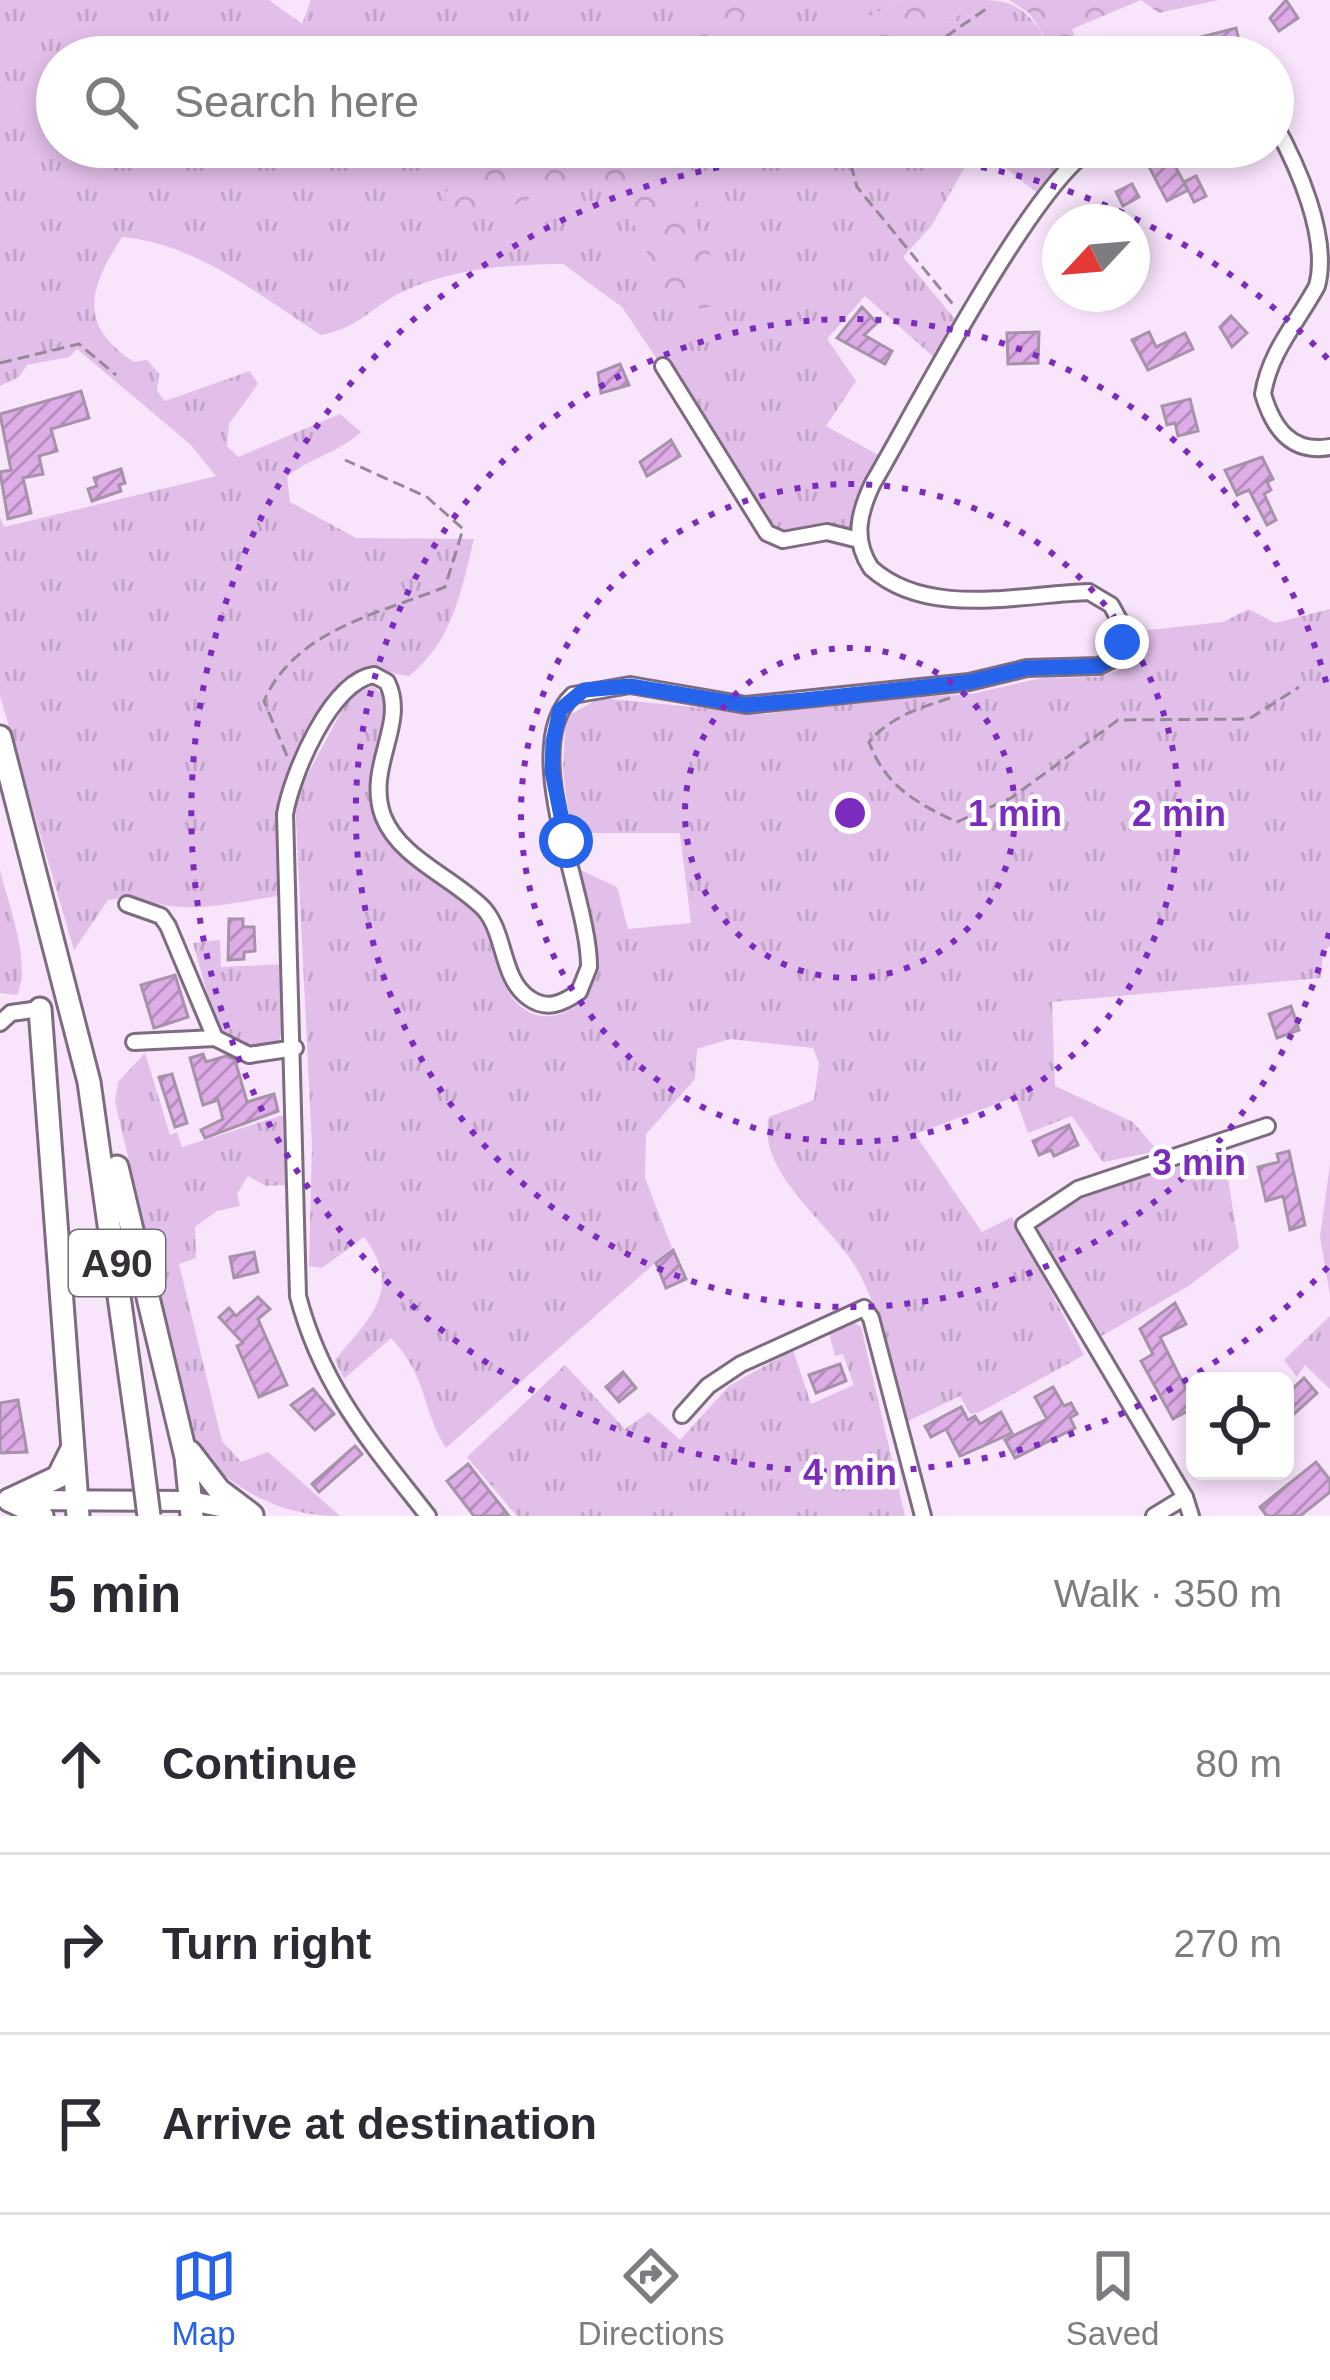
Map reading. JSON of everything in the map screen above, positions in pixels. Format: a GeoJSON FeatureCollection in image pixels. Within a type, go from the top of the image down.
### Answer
{"type":"FeatureCollection","features":[{"type":"Feature","properties":{"kind":"highway","name":"Α90"},"geometry":{"type":"LineString","coordinates":[[0,737],[89,1082],[149,1516]]}},
{"type":"Feature","properties":{"kind":"highway"},"geometry":{"type":"LineString","coordinates":[[40,1010],[77,1507]]}},
{"type":"Feature","properties":{"kind":"highway"},"geometry":{"type":"LineString","coordinates":[[89,1082],[106,1118],[180,1429],[192,1509]]}},
{"type":"Feature","properties":{"kind":"highway"},"geometry":{"type":"LineString","coordinates":[[180,1429],[208,1479],[251,1516]]}},
{"type":"Feature","properties":{"kind":"highway"},"geometry":{"type":"LineString","coordinates":[[5,1500],[58,1477],[74,1433]]}},
{"type":"Feature","properties":{"kind":"highway"},"geometry":{"type":"LineString","coordinates":[[5,1500],[42,1516]]}},
{"type":"Feature","properties":{"kind":"main road"},"geometry":{"type":"LineString","coordinates":[[5,1500],[251,1516]]}},
{"type":"Feature","properties":{"kind":"street"},"geometry":{"type":"LineString","coordinates":[[1294,165],[1312,203],[1326,256],[1319,283],[1280,343],[1263,394],[1282,434],[1312,450],[1330,447]]}},
{"type":"Feature","properties":{"kind":"street"},"geometry":{"type":"LineString","coordinates":[[428,1516],[338,1401],[309,1337],[294,1245],[295,1048],[285,814],[295,775],[347,686],[374,675],[387,682],[395,715],[379,757],[384,817],[404,846],[485,910],[521,991],[533,1002],[551,1006],[579,992],[589,967],[552,771],[557,720],[573,695],[630,686],[746,705],[976,681],[1027,668],[1107,663],[1122,642],[1118,615],[1089,592],[963,601],[907,590],[871,568],[860,540],[867,496],[1057,177],[1069,168]]}},
{"type":"Feature","properties":{"kind":"street"},"geometry":{"type":"LineString","coordinates":[[663,366],[767,533],[783,540],[827,532],[860,540]]}},
{"type":"Feature","properties":{"kind":"street"},"geometry":{"type":"LineString","coordinates":[[127,904],[161,916],[168,926],[215,1038]]}},
{"type":"Feature","properties":{"kind":"street"},"geometry":{"type":"LineString","coordinates":[[0,1023],[11,1013],[40,1010]]}},
{"type":"Feature","properties":{"kind":"street"},"geometry":{"type":"LineString","coordinates":[[134,1042],[215,1038],[249,1055],[295,1048]]}},
{"type":"Feature","properties":{"kind":"street"},"geometry":{"type":"LineString","coordinates":[[1191,1516],[1185,1497],[1024,1225],[1078,1189],[1268,1126]]}},
{"type":"Feature","properties":{"kind":"street"},"geometry":{"type":"LineString","coordinates":[[682,1415],[708,1386],[741,1364],[864,1308],[871,1318],[923,1516]]}},
{"type":"Feature","properties":{"kind":"street"},"geometry":{"type":"LineString","coordinates":[[1154,1516],[1185,1497]]}},
{"type":"Feature","properties":{"kind":"path"},"geometry":{"type":"LineString","coordinates":[[946,36],[988,7]]}},
{"type":"Feature","properties":{"kind":"path"},"geometry":{"type":"LineString","coordinates":[[852,168],[857,187],[968,323]]}},
{"type":"Feature","properties":{"kind":"path"},"geometry":{"type":"LineString","coordinates":[[0,363],[79,344],[116,376]]}},
{"type":"Feature","properties":{"kind":"path"},"geometry":{"type":"LineString","coordinates":[[295,775],[264,701],[277,670],[329,631],[445,587],[463,529],[427,497],[345,460]]}},
{"type":"Feature","properties":{"kind":"path"},"geometry":{"type":"LineString","coordinates":[[976,681],[955,697],[880,728],[869,742],[881,775],[924,806],[957,822],[1011,798],[1118,720],[1249,719],[1299,687]]}},
{"type":"Feature","properties":{"kind":"green space"},"geometry":{"type":"Polygon","coordinates":[[[0,0],[269,0],[302,24],[311,0],[901,0],[863,20],[874,36],[36,36],[36,168],[964,168],[932,225],[903,257],[960,325],[937,360],[865,296],[827,339],[856,381],[826,426],[880,456],[855,509],[853,532],[774,534],[622,307],[563,264],[502,267],[442,278],[404,291],[356,322],[321,335],[201,260],[149,241],[122,237],[96,289],[96,320],[116,348],[134,362],[147,360],[159,374],[157,391],[165,401],[250,371],[258,384],[229,424],[227,446],[238,457],[340,414],[361,432],[287,477],[290,502],[356,538],[474,539],[453,614],[424,662],[409,676],[368,670],[348,676],[333,691],[303,741],[282,802],[284,895],[199,907],[134,898],[108,900],[74,950],[0,696],[0,517],[4,527],[216,476],[190,444],[77,349],[69,357],[27,365],[19,377],[0,386],[0,0]]]}},
{"type":"Feature","properties":{"kind":"green space"},"geometry":{"type":"Polygon","coordinates":[[[746,0],[752,6],[749,14],[706,36],[660,36],[746,0]]]}},
{"type":"Feature","properties":{"kind":"green space"},"geometry":{"type":"Polygon","coordinates":[[[901,0],[986,0],[924,36],[873,36],[862,20],[901,0]]]}},
{"type":"Feature","properties":{"kind":"green space"},"geometry":{"type":"Polygon","coordinates":[[[980,0],[1012,5],[1043,36],[922,36],[980,0]]]}},
{"type":"Feature","properties":{"kind":"green space"},"geometry":{"type":"Polygon","coordinates":[[[1009,0],[1141,0],[1072,29],[1074,36],[1044,36],[1029,13],[1009,0]]]}},
{"type":"Feature","properties":{"kind":"green space"},"geometry":{"type":"Polygon","coordinates":[[[1141,0],[1218,0],[1159,13],[1141,0]]]}},
{"type":"Feature","properties":{"kind":"green space"},"geometry":{"type":"Polygon","coordinates":[[[473,168],[660,168],[672,189],[692,185],[701,212],[693,217],[711,256],[721,304],[701,309],[664,290],[615,182],[574,181],[475,217],[454,216],[444,195],[457,178],[473,168]]]}},
{"type":"Feature","properties":{"kind":"green space"},"geometry":{"type":"Polygon","coordinates":[[[1006,168],[1056,168],[1036,192],[1006,168]]]}},
{"type":"Feature","properties":{"kind":"green space"},"geometry":{"type":"Polygon","coordinates":[[[1249,609],[1275,623],[1330,609],[1330,946],[1323,952],[1321,978],[1052,1002],[1055,1086],[1133,1122],[1158,1151],[1103,1162],[1072,1116],[1028,1133],[1015,1097],[915,1134],[982,1232],[1012,1217],[1084,1355],[980,1412],[970,1414],[960,1396],[904,1423],[885,1341],[864,1282],[783,1176],[768,1137],[769,1117],[814,1100],[819,1063],[813,1048],[730,1039],[697,1049],[695,1079],[646,1134],[645,1178],[672,1248],[446,1448],[412,1367],[391,1338],[344,1379],[335,1360],[378,1302],[381,1273],[364,1237],[322,1268],[309,1266],[312,1146],[295,798],[350,695],[373,686],[388,700],[372,786],[383,833],[405,859],[461,900],[481,922],[516,1002],[535,1014],[551,1016],[577,1005],[590,991],[596,973],[595,931],[580,870],[617,887],[628,929],[691,923],[680,833],[570,833],[563,768],[566,717],[600,698],[767,714],[862,700],[971,694],[1042,678],[1097,677],[1120,670],[1132,658],[1139,631],[1223,622],[1249,609]]]}},
{"type":"Feature","properties":{"kind":"green space"},"geometry":{"type":"Polygon","coordinates":[[[0,870],[20,950],[17,995],[0,993],[0,870]]]}},
{"type":"Feature","properties":{"kind":"green space"},"geometry":{"type":"Polygon","coordinates":[[[220,940],[221,967],[289,964],[288,1017],[277,1045],[247,1050],[222,1033],[193,943],[220,940]]]}},
{"type":"Feature","properties":{"kind":"green space"},"geometry":{"type":"Polygon","coordinates":[[[145,1053],[170,1135],[177,1132],[182,1147],[290,1113],[287,1185],[266,1186],[248,1176],[237,1194],[240,1206],[217,1211],[195,1227],[196,1258],[179,1264],[222,1441],[241,1462],[268,1452],[340,1516],[280,1507],[246,1490],[198,1452],[115,1102],[118,1082],[145,1053]]]}},
{"type":"Feature","properties":{"kind":"green space"},"geometry":{"type":"Polygon","coordinates":[[[1224,1153],[1239,1248],[1190,1285],[1098,1338],[1031,1225],[1109,1185],[1224,1153]]]}},
{"type":"Feature","properties":{"kind":"green space"},"geometry":{"type":"Polygon","coordinates":[[[1330,1164],[1330,1295],[1320,1237],[1330,1164]]]}},
{"type":"Feature","properties":{"kind":"green space"},"geometry":{"type":"Polygon","coordinates":[[[1330,1316],[1330,1389],[1305,1365],[1297,1377],[1284,1360],[1330,1316]]]}},
{"type":"Feature","properties":{"kind":"green space"},"geometry":{"type":"Polygon","coordinates":[[[854,1322],[861,1327],[905,1516],[517,1516],[467,1457],[565,1365],[625,1429],[649,1412],[680,1440],[729,1386],[793,1350],[811,1404],[854,1385],[843,1354],[835,1356],[829,1333],[854,1322]]]}},
{"type":"Feature","properties":{"kind":"building"},"geometry":{"type":"Polygon","coordinates":[[[1286,0],[1298,18],[1279,31],[1270,18],[1286,0]]]}},
{"type":"Feature","properties":{"kind":"building"},"geometry":{"type":"Polygon","coordinates":[[[1236,28],[1238,36],[1205,36],[1236,28]]]}},
{"type":"Feature","properties":{"kind":"building"},"geometry":{"type":"Polygon","coordinates":[[[1150,168],[1176,168],[1188,190],[1167,201],[1150,168]]]}},
{"type":"Feature","properties":{"kind":"building"},"geometry":{"type":"Polygon","coordinates":[[[1196,176],[1206,196],[1194,202],[1184,182],[1196,176]]]}},
{"type":"Feature","properties":{"kind":"building"},"geometry":{"type":"Polygon","coordinates":[[[1132,184],[1139,197],[1122,204],[1116,192],[1132,184]]]}},
{"type":"Feature","properties":{"kind":"building"},"geometry":{"type":"Polygon","coordinates":[[[862,307],[877,323],[864,335],[892,351],[885,364],[837,338],[862,307]]]}},
{"type":"Feature","properties":{"kind":"building"},"geometry":{"type":"Polygon","coordinates":[[[1231,316],[1247,333],[1232,347],[1220,327],[1231,316]]]}},
{"type":"Feature","properties":{"kind":"building"},"geometry":{"type":"Polygon","coordinates":[[[1039,332],[1038,363],[1008,364],[1007,333],[1039,332]]]}},
{"type":"Feature","properties":{"kind":"building"},"geometry":{"type":"Polygon","coordinates":[[[1149,332],[1156,347],[1185,333],[1193,349],[1148,370],[1132,340],[1149,332]]]}},
{"type":"Feature","properties":{"kind":"building"},"geometry":{"type":"Polygon","coordinates":[[[620,364],[629,385],[601,393],[598,373],[620,364]]]}},
{"type":"Feature","properties":{"kind":"building"},"geometry":{"type":"Polygon","coordinates":[[[81,391],[89,418],[51,429],[57,451],[39,456],[43,474],[23,478],[31,513],[8,519],[0,472],[11,470],[0,414],[81,391]]]}},
{"type":"Feature","properties":{"kind":"building"},"geometry":{"type":"Polygon","coordinates":[[[1190,399],[1198,431],[1178,436],[1175,423],[1167,425],[1162,406],[1190,399]]]}},
{"type":"Feature","properties":{"kind":"building"},"geometry":{"type":"Polygon","coordinates":[[[671,440],[680,456],[647,476],[640,462],[671,440]]]}},
{"type":"Feature","properties":{"kind":"building"},"geometry":{"type":"Polygon","coordinates":[[[1262,457],[1273,479],[1267,482],[1271,490],[1264,494],[1276,520],[1267,525],[1249,490],[1237,495],[1225,470],[1262,457]]]}},
{"type":"Feature","properties":{"kind":"building"},"geometry":{"type":"Polygon","coordinates":[[[121,469],[125,483],[119,485],[121,491],[92,501],[88,489],[97,486],[94,478],[121,469]]]}},
{"type":"Feature","properties":{"kind":"building"},"geometry":{"type":"Polygon","coordinates":[[[229,919],[243,919],[243,927],[254,927],[255,951],[244,952],[244,959],[228,960],[229,919]]]}},
{"type":"Feature","properties":{"kind":"building"},"geometry":{"type":"Polygon","coordinates":[[[175,975],[188,1017],[154,1028],[141,985],[175,975]]]}},
{"type":"Feature","properties":{"kind":"building"},"geometry":{"type":"Polygon","coordinates":[[[1291,1006],[1299,1030],[1277,1038],[1269,1014],[1291,1006]]]}},
{"type":"Feature","properties":{"kind":"building"},"geometry":{"type":"Polygon","coordinates":[[[203,1054],[206,1062],[226,1056],[235,1060],[247,1102],[274,1094],[278,1111],[205,1138],[201,1130],[223,1119],[218,1100],[203,1105],[190,1058],[203,1054]]]}},
{"type":"Feature","properties":{"kind":"building"},"geometry":{"type":"Polygon","coordinates":[[[172,1074],[187,1123],[175,1127],[159,1077],[172,1074]]]}},
{"type":"Feature","properties":{"kind":"building"},"geometry":{"type":"Polygon","coordinates":[[[1069,1125],[1078,1145],[1054,1156],[1051,1150],[1039,1155],[1033,1141],[1069,1125]]]}},
{"type":"Feature","properties":{"kind":"building"},"geometry":{"type":"Polygon","coordinates":[[[1289,1151],[1305,1225],[1290,1230],[1283,1196],[1266,1201],[1258,1167],[1279,1162],[1277,1154],[1289,1151]]]}},
{"type":"Feature","properties":{"kind":"building"},"geometry":{"type":"Polygon","coordinates":[[[673,1250],[686,1279],[666,1288],[656,1263],[673,1250]]]}},
{"type":"Feature","properties":{"kind":"building"},"geometry":{"type":"Polygon","coordinates":[[[254,1252],[258,1272],[234,1278],[230,1257],[254,1252]]]}},
{"type":"Feature","properties":{"kind":"building"},"geometry":{"type":"Polygon","coordinates":[[[258,1297],[270,1309],[258,1319],[287,1385],[259,1397],[237,1346],[243,1343],[219,1317],[229,1308],[236,1316],[258,1297]]]}},
{"type":"Feature","properties":{"kind":"building"},"geometry":{"type":"Polygon","coordinates":[[[1175,1303],[1186,1324],[1160,1337],[1186,1389],[1186,1412],[1173,1419],[1141,1361],[1153,1354],[1140,1329],[1175,1303]]]}},
{"type":"Feature","properties":{"kind":"building"},"geometry":{"type":"Polygon","coordinates":[[[840,1364],[846,1381],[816,1393],[809,1375],[840,1364]]]}},
{"type":"Feature","properties":{"kind":"building"},"geometry":{"type":"Polygon","coordinates":[[[623,1372],[636,1388],[619,1402],[606,1387],[623,1372]]]}},
{"type":"Feature","properties":{"kind":"building"},"geometry":{"type":"Polygon","coordinates":[[[1304,1378],[1317,1393],[1294,1414],[1294,1387],[1304,1378]]]}},
{"type":"Feature","properties":{"kind":"building"},"geometry":{"type":"Polygon","coordinates":[[[1053,1387],[1064,1406],[1071,1403],[1077,1414],[1070,1418],[1075,1428],[1015,1458],[1005,1440],[1047,1419],[1035,1397],[1053,1387]]]}},
{"type":"Feature","properties":{"kind":"building"},"geometry":{"type":"Polygon","coordinates":[[[313,1389],[334,1414],[315,1430],[291,1405],[313,1389]]]}},
{"type":"Feature","properties":{"kind":"building"},"geometry":{"type":"Polygon","coordinates":[[[18,1400],[27,1452],[0,1453],[0,1403],[18,1400]]]}},
{"type":"Feature","properties":{"kind":"building"},"geometry":{"type":"Polygon","coordinates":[[[961,1407],[968,1420],[975,1416],[980,1424],[1001,1412],[1012,1433],[960,1456],[946,1429],[931,1437],[925,1426],[961,1407]]]}},
{"type":"Feature","properties":{"kind":"building"},"geometry":{"type":"Polygon","coordinates":[[[355,1446],[362,1454],[319,1492],[312,1484],[355,1446]]]}},
{"type":"Feature","properties":{"kind":"building"},"geometry":{"type":"Polygon","coordinates":[[[1316,1462],[1330,1480],[1330,1492],[1300,1516],[1267,1516],[1260,1507],[1316,1462]]]}},
{"type":"Feature","properties":{"kind":"building"},"geometry":{"type":"Polygon","coordinates":[[[468,1464],[509,1516],[474,1516],[447,1481],[468,1464]]]}},
{"type":"Feature","properties":{"kind":"route"},"geometry":{"type":"LineString","coordinates":[[566,841],[552,771],[553,742],[560,710],[584,690],[630,686],[746,705],[804,700],[866,689],[969,682],[1027,668],[1099,666],[1114,658],[1122,642]]}}]}
